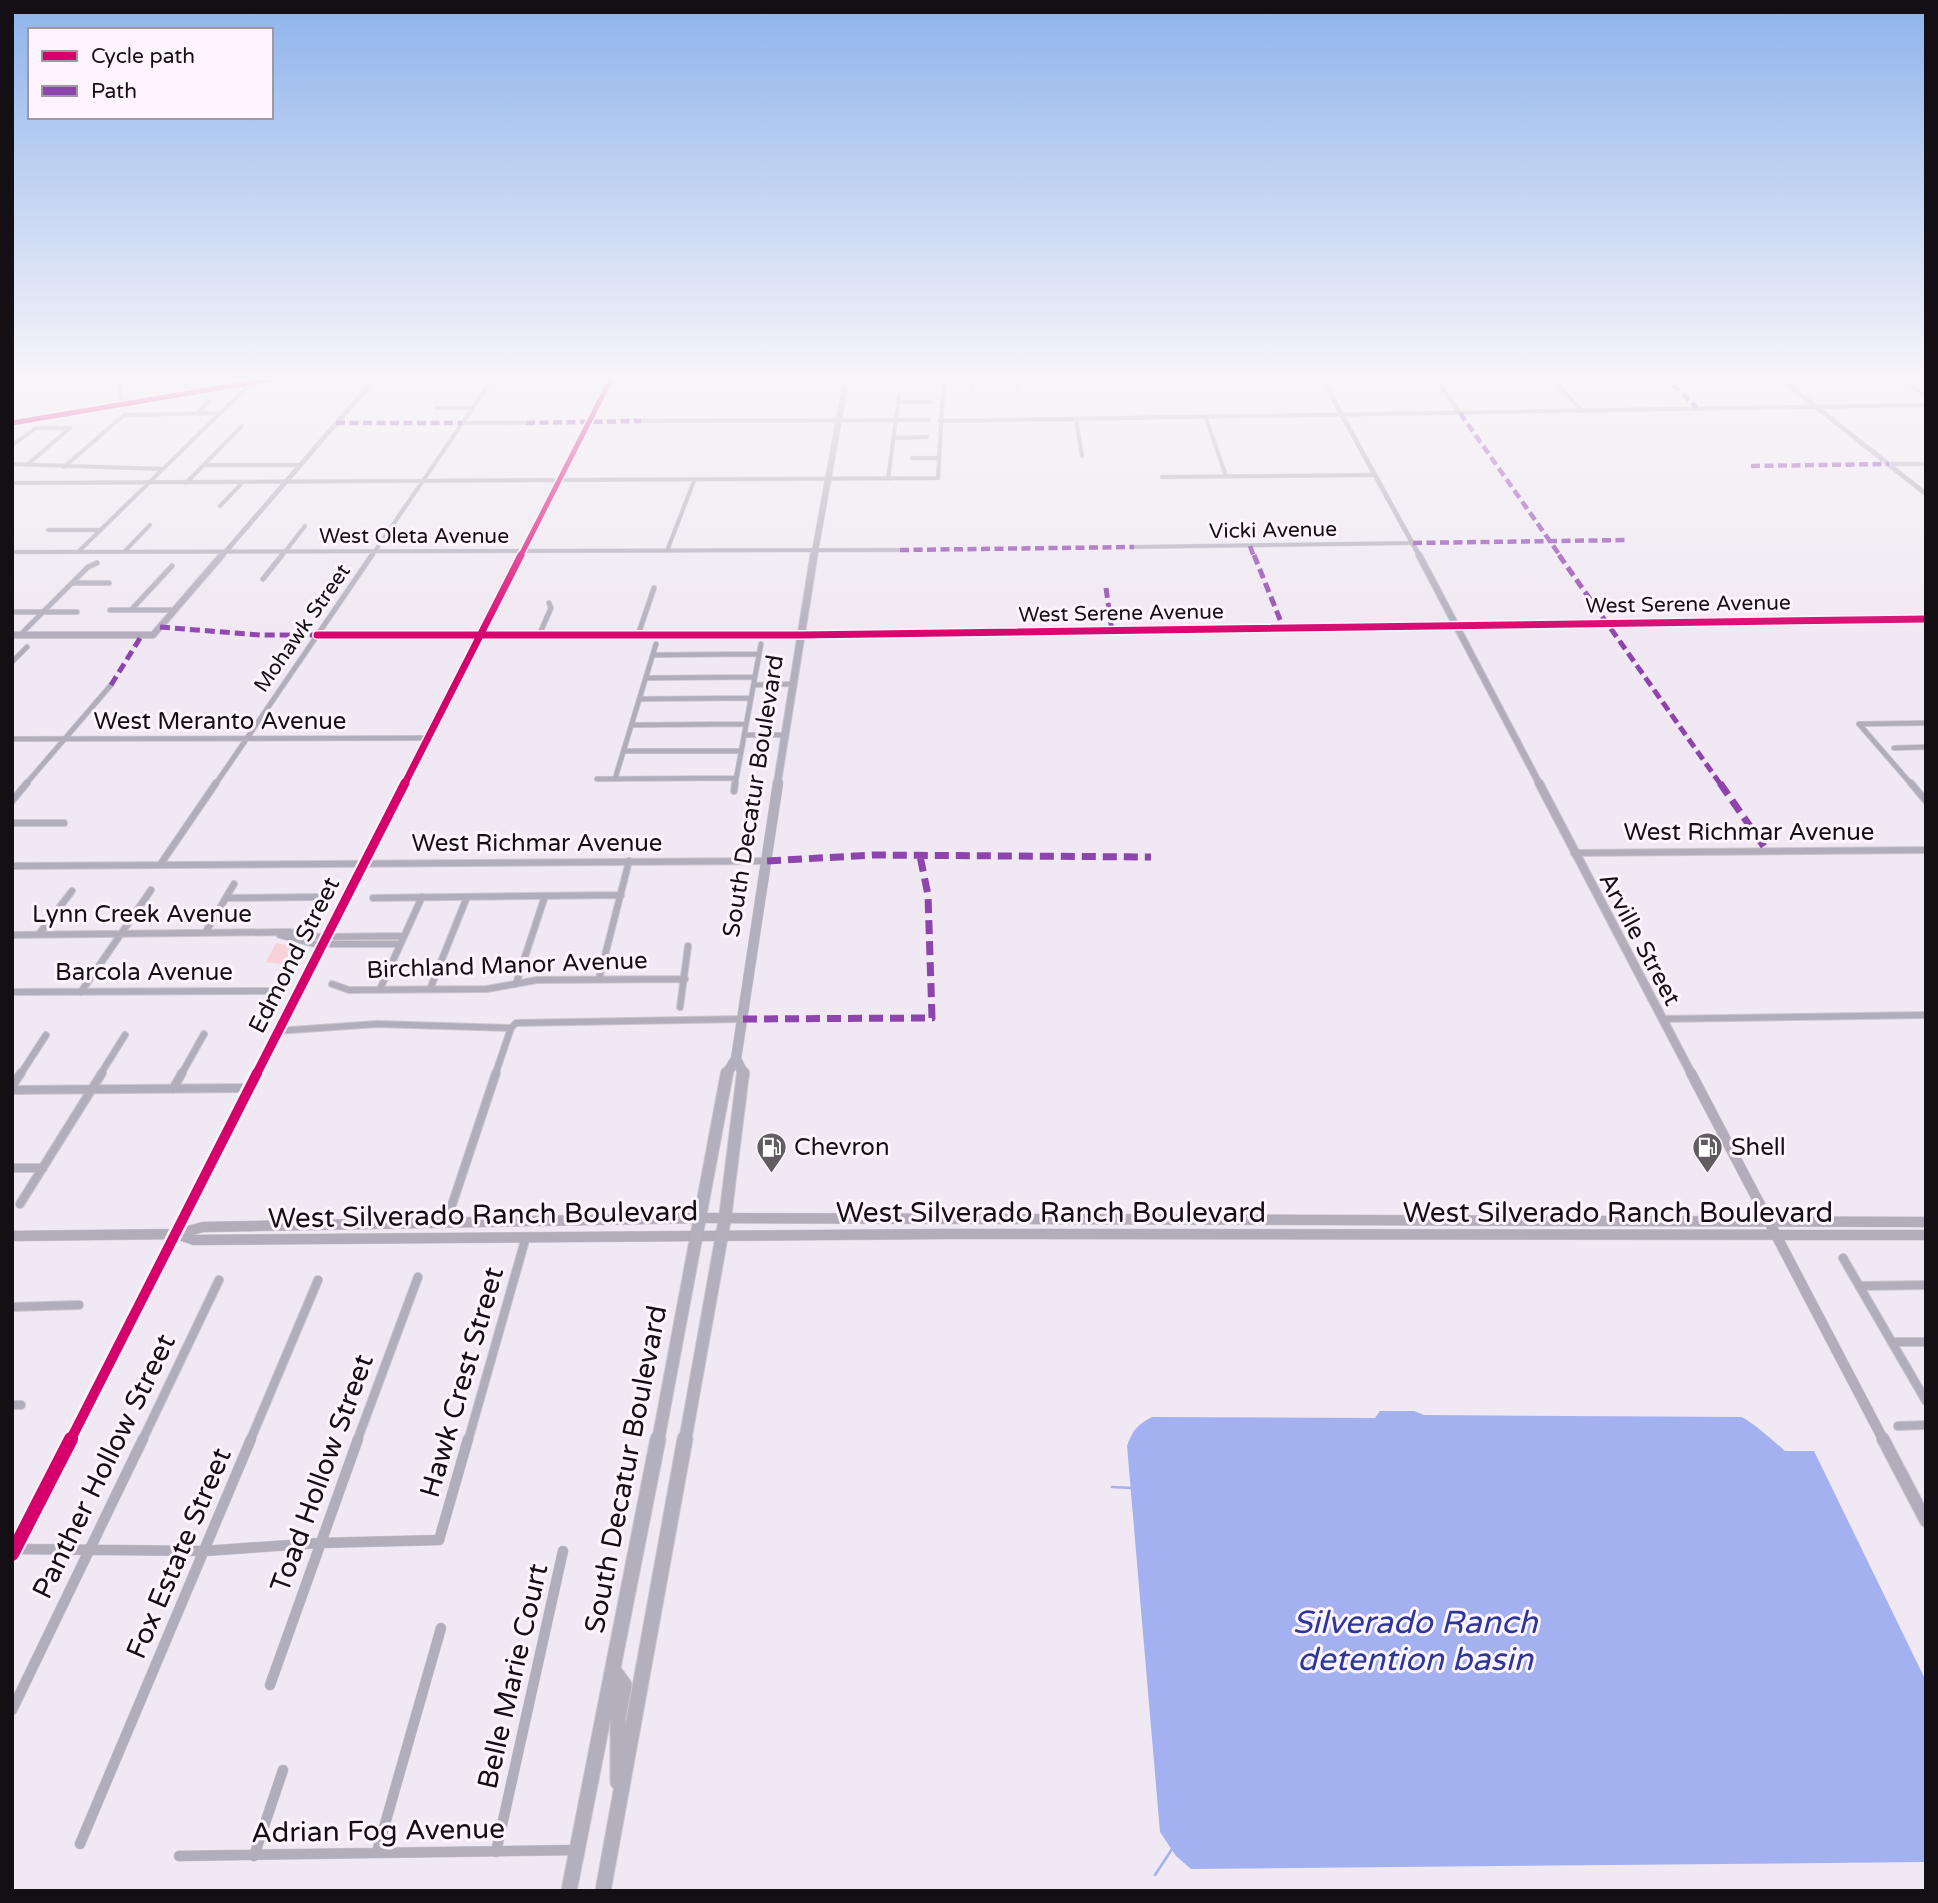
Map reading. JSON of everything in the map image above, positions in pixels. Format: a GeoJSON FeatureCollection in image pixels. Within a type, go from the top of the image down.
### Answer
{"type":"FeatureCollection","features":[{"type":"Feature","properties":{"kind":"main road","name":"South Decatur Boulevard"},"geometry":{"type":"LineString","coordinates":[[569,1891],[702,1218],[726,1075],[736,1059],[793,684],[830,464]]}},
{"type":"Feature","properties":{"kind":"main road","name":"South Decatur Boulevard"},"geometry":{"type":"LineString","coordinates":[[603,1891],[723,1226],[744,1074],[736,1059]]}},
{"type":"Feature","properties":{"kind":"main road"},"geometry":{"type":"LineString","coordinates":[[612,1670],[624,1685],[618,1717],[617,1811]]}},
{"type":"Feature","properties":{"kind":"street"},"geometry":{"type":"LineString","coordinates":[[12,464],[163,469]]}},
{"type":"Feature","properties":{"kind":"street"},"geometry":{"type":"LineString","coordinates":[[64,467],[68,464]]}},
{"type":"Feature","properties":{"kind":"street"},"geometry":{"type":"LineString","coordinates":[[78,552],[168,464]]}},
{"type":"Feature","properties":{"kind":"street","name":"Mohawk Street"},"geometry":{"type":"LineString","coordinates":[[160,865],[435,464]]}},
{"type":"Feature","properties":{"kind":"street","name":"Edmond Street"},"geometry":{"type":"LineString","coordinates":[[13,1552],[567,464]]}},
{"type":"Feature","properties":{"kind":"street"},"geometry":{"type":"LineString","coordinates":[[888,479],[890,464]]}},
{"type":"Feature","properties":{"kind":"street"},"geometry":{"type":"LineString","coordinates":[[12,483],[938,478],[938,464]]}},
{"type":"Feature","properties":{"kind":"street"},"geometry":{"type":"LineString","coordinates":[[1222,464],[1226,476]]}},
{"type":"Feature","properties":{"kind":"street","name":"Arville Street"},"geometry":{"type":"LineString","coordinates":[[1369,464],[1926,1521]]}},
{"type":"Feature","properties":{"kind":"street"},"geometry":{"type":"LineString","coordinates":[[1889,464],[1926,464]]}},
{"type":"Feature","properties":{"kind":"street"},"geometry":{"type":"LineString","coordinates":[[1889,464],[1926,494]]}},
{"type":"Feature","properties":{"kind":"street"},"geometry":{"type":"LineString","coordinates":[[186,483],[204,465],[300,465]]}},
{"type":"Feature","properties":{"kind":"street"},"geometry":{"type":"LineString","coordinates":[[16,635],[153,635],[300,465]]}},
{"type":"Feature","properties":{"kind":"street"},"geometry":{"type":"LineString","coordinates":[[1162,477],[1375,475]]}},
{"type":"Feature","properties":{"kind":"street"},"geometry":{"type":"LineString","coordinates":[[667,551],[694,481]]}},
{"type":"Feature","properties":{"kind":"street"},"geometry":{"type":"LineString","coordinates":[[220,506],[242,483]]}},
{"type":"Feature","properties":{"kind":"street"},"geometry":{"type":"LineString","coordinates":[[124,552],[150,525]]}},
{"type":"Feature","properties":{"kind":"street"},"geometry":{"type":"LineString","coordinates":[[263,579],[305,526]]}},
{"type":"Feature","properties":{"kind":"street"},"geometry":{"type":"LineString","coordinates":[[48,530],[101,530]]}},
{"type":"Feature","properties":{"kind":"street","name":"Vicki Avenue"},"geometry":{"type":"LineString","coordinates":[[1134,548],[1413,543]]}},
{"type":"Feature","properties":{"kind":"street"},"geometry":{"type":"LineString","coordinates":[[815,550],[900,550]]}},
{"type":"Feature","properties":{"kind":"street","name":"West Oleta Avenue"},"geometry":{"type":"LineString","coordinates":[[12,552],[815,550]]}},
{"type":"Feature","properties":{"kind":"street"},"geometry":{"type":"LineString","coordinates":[[16,635],[97,563]]}},
{"type":"Feature","properties":{"kind":"street"},"geometry":{"type":"LineString","coordinates":[[131,610],[172,566]]}},
{"type":"Feature","properties":{"kind":"street"},"geometry":{"type":"LineString","coordinates":[[72,583],[109,583]]}},
{"type":"Feature","properties":{"kind":"street"},"geometry":{"type":"LineString","coordinates":[[638,635],[654,588]]}},
{"type":"Feature","properties":{"kind":"street"},"geometry":{"type":"LineString","coordinates":[[540,634],[551,608],[549,603]]}},
{"type":"Feature","properties":{"kind":"street"},"geometry":{"type":"LineString","coordinates":[[110,610],[175,610]]}},
{"type":"Feature","properties":{"kind":"street"},"geometry":{"type":"LineString","coordinates":[[12,612],[77,612]]}},
{"type":"Feature","properties":{"kind":"street","name":"West Serene Avenue"},"geometry":{"type":"LineString","coordinates":[[317,635],[801,635],[1926,619]]}},
{"type":"Feature","properties":{"kind":"street"},"geometry":{"type":"LineString","coordinates":[[615,779],[656,644]]}},
{"type":"Feature","properties":{"kind":"street"},"geometry":{"type":"LineString","coordinates":[[734,791],[761,644]]}},
{"type":"Feature","properties":{"kind":"street"},"geometry":{"type":"LineString","coordinates":[[12,662],[27,647]]}},
{"type":"Feature","properties":{"kind":"street"},"geometry":{"type":"LineString","coordinates":[[653,655],[760,654]]}},
{"type":"Feature","properties":{"kind":"street"},"geometry":{"type":"LineString","coordinates":[[646,678],[755,677]]}},
{"type":"Feature","properties":{"kind":"street"},"geometry":{"type":"LineString","coordinates":[[754,685],[793,684]]}},
{"type":"Feature","properties":{"kind":"street"},"geometry":{"type":"LineString","coordinates":[[12,801],[111,685]]}},
{"type":"Feature","properties":{"kind":"street"},"geometry":{"type":"LineString","coordinates":[[640,699],[751,698]]}},
{"type":"Feature","properties":{"kind":"street"},"geometry":{"type":"LineString","coordinates":[[1926,723],[1859,724],[1926,801]]}},
{"type":"Feature","properties":{"kind":"street"},"geometry":{"type":"LineString","coordinates":[[632,725],[746,724]]}},
{"type":"Feature","properties":{"kind":"street"},"geometry":{"type":"LineString","coordinates":[[744,735],[785,735]]}},
{"type":"Feature","properties":{"kind":"street","name":"West Meranto Avenue"},"geometry":{"type":"LineString","coordinates":[[12,739],[427,738]]}},
{"type":"Feature","properties":{"kind":"street"},"geometry":{"type":"LineString","coordinates":[[1894,748],[1923,747],[1926,754]]}},
{"type":"Feature","properties":{"kind":"street"},"geometry":{"type":"LineString","coordinates":[[624,751],[741,751]]}},
{"type":"Feature","properties":{"kind":"street"},"geometry":{"type":"LineString","coordinates":[[597,779],[736,778]]}},
{"type":"Feature","properties":{"kind":"street"},"geometry":{"type":"LineString","coordinates":[[12,822],[64,823]]}},
{"type":"Feature","properties":{"kind":"street","name":"West Richmar Avenue"},"geometry":{"type":"LineString","coordinates":[[1573,853],[1926,850]]}},
{"type":"Feature","properties":{"kind":"street"},"geometry":{"type":"LineString","coordinates":[[599,979],[629,861]]}},
{"type":"Feature","properties":{"kind":"street","name":"West Richmar Avenue"},"geometry":{"type":"LineString","coordinates":[[12,866],[768,861]]}},
{"type":"Feature","properties":{"kind":"street"},"geometry":{"type":"LineString","coordinates":[[205,933],[234,884]]}},
{"type":"Feature","properties":{"kind":"street"},"geometry":{"type":"LineString","coordinates":[[82,992],[151,890]]}},
{"type":"Feature","properties":{"kind":"street"},"geometry":{"type":"LineString","coordinates":[[39,934],[72,891]]}},
{"type":"Feature","properties":{"kind":"street"},"geometry":{"type":"LineString","coordinates":[[516,984],[545,895]]}},
{"type":"Feature","properties":{"kind":"street"},"geometry":{"type":"LineString","coordinates":[[373,898],[621,895]]}},
{"type":"Feature","properties":{"kind":"street"},"geometry":{"type":"LineString","coordinates":[[226,898],[320,897]]}},
{"type":"Feature","properties":{"kind":"street"},"geometry":{"type":"LineString","coordinates":[[380,989],[422,897]]}},
{"type":"Feature","properties":{"kind":"street"},"geometry":{"type":"LineString","coordinates":[[430,989],[467,897]]}},
{"type":"Feature","properties":{"kind":"street","name":"Lynn Creek Avenue"},"geometry":{"type":"LineString","coordinates":[[12,935],[271,933],[323,940],[400,944]]}},
{"type":"Feature","properties":{"kind":"street","name":"Lynn Creek Avenue"},"geometry":{"type":"LineString","coordinates":[[323,940],[404,936]]}},
{"type":"Feature","properties":{"kind":"street"},"geometry":{"type":"LineString","coordinates":[[680,1007],[690,957],[688,946]]}},
{"type":"Feature","properties":{"kind":"street","name":"Birchland Manor Avenue"},"geometry":{"type":"LineString","coordinates":[[332,984],[349,990],[430,989],[496,988],[537,980],[685,979]]}},
{"type":"Feature","properties":{"kind":"street","name":"Barcola Avenue"},"geometry":{"type":"LineString","coordinates":[[12,992],[275,990]]}},
{"type":"Feature","properties":{"kind":"street"},"geometry":{"type":"LineString","coordinates":[[1661,1018],[1926,1015]]}},
{"type":"Feature","properties":{"kind":"street"},"geometry":{"type":"LineString","coordinates":[[277,1031],[377,1024],[513,1026],[743,1019]]}},
{"type":"Feature","properties":{"kind":"street"},"geometry":{"type":"LineString","coordinates":[[446,1223],[513,1026]]}},
{"type":"Feature","properties":{"kind":"street"},"geometry":{"type":"LineString","coordinates":[[173,1089],[204,1034]]}},
{"type":"Feature","properties":{"kind":"street"},"geometry":{"type":"LineString","coordinates":[[12,1088],[46,1035]]}},
{"type":"Feature","properties":{"kind":"street"},"geometry":{"type":"LineString","coordinates":[[20,1204],[125,1035]]}},
{"type":"Feature","properties":{"kind":"street"},"geometry":{"type":"LineString","coordinates":[[12,1088],[248,1088]]}},
{"type":"Feature","properties":{"kind":"street"},"geometry":{"type":"LineString","coordinates":[[12,1168],[43,1168]]}},
{"type":"Feature","properties":{"kind":"street","name":"West Silverado Ranch Boulevard"},"geometry":{"type":"LineString","coordinates":[[12,1236],[177,1234],[203,1227],[702,1218],[723,1226],[1926,1235]]}},
{"type":"Feature","properties":{"kind":"street","name":"West Silverado Ranch Boulevard"},"geometry":{"type":"LineString","coordinates":[[177,1234],[194,1240],[698,1236],[723,1226],[1926,1222]]}},
{"type":"Feature","properties":{"kind":"street","name":"Hawk Crest Street"},"geometry":{"type":"LineString","coordinates":[[319,1543],[439,1541],[526,1237]]}},
{"type":"Feature","properties":{"kind":"street"},"geometry":{"type":"LineString","coordinates":[[1843,1258],[1926,1401]]}},
{"type":"Feature","properties":{"kind":"street","name":"Toad Hollow Street"},"geometry":{"type":"LineString","coordinates":[[270,1685],[319,1543],[418,1277]]}},
{"type":"Feature","properties":{"kind":"street","name":"Panther Hollow Street"},"geometry":{"type":"LineString","coordinates":[[12,1710],[219,1280]]}},
{"type":"Feature","properties":{"kind":"street","name":"Fox Estate Street"},"geometry":{"type":"LineString","coordinates":[[80,1844],[318,1280]]}},
{"type":"Feature","properties":{"kind":"street"},"geometry":{"type":"LineString","coordinates":[[1859,1286],[1926,1285]]}},
{"type":"Feature","properties":{"kind":"street"},"geometry":{"type":"LineString","coordinates":[[12,1307],[79,1305]]}},
{"type":"Feature","properties":{"kind":"street"},"geometry":{"type":"LineString","coordinates":[[1892,1342],[1926,1342]]}},
{"type":"Feature","properties":{"kind":"street"},"geometry":{"type":"LineString","coordinates":[[1898,1426],[1926,1425]]}},
{"type":"Feature","properties":{"kind":"street"},"geometry":{"type":"LineString","coordinates":[[13,1552],[88,1548],[204,1551],[319,1543]]}},
{"type":"Feature","properties":{"kind":"street","name":"Belle Marie Court"},"geometry":{"type":"LineString","coordinates":[[496,1852],[563,1551]]}},
{"type":"Feature","properties":{"kind":"street"},"geometry":{"type":"LineString","coordinates":[[377,1852],[441,1628]]}},
{"type":"Feature","properties":{"kind":"street"},"geometry":{"type":"LineString","coordinates":[[254,1856],[283,1770]]}},
{"type":"Feature","properties":{"kind":"street","name":"Adrian Fog Avenue"},"geometry":{"type":"LineString","coordinates":[[179,1856],[577,1850]]}},
{"type":"Feature","properties":{"kind":"shaded area"},"geometry":{"type":"Polygon","coordinates":[[[276,943],[299,947],[290,965],[266,962],[276,943]]]}},
{"type":"Feature","properties":{"kind":"water","name":"Silverado Ranch detention basin"},"geometry":{"type":"Polygon","coordinates":[[[1380,1411],[1414,1411],[1424,1415],[1741,1417],[1785,1451],[1814,1451],[1926,1681],[1926,1862],[1191,1869],[1176,1856],[1160,1832],[1127,1446],[1129,1441],[1136,1428],[1152,1417],[1375,1418],[1380,1411]]]}},
{"type":"Feature","properties":{"kind":"waterway"},"geometry":{"type":"LineString","coordinates":[[1112,1487],[1132,1488]]}},
{"type":"Feature","properties":{"kind":"waterway"},"geometry":{"type":"LineString","coordinates":[[1155,1875],[1172,1849]]}},
{"type":"Feature","properties":{"kind":"marked path"},"geometry":{"type":"LineString","coordinates":[[1496,464],[1767,851]]}},
{"type":"Feature","properties":{"kind":"marked path"},"geometry":{"type":"LineString","coordinates":[[1751,466],[1889,464]]}},
{"type":"Feature","properties":{"kind":"marked path"},"geometry":{"type":"LineString","coordinates":[[1413,543],[1627,540]]}},
{"type":"Feature","properties":{"kind":"marked path"},"geometry":{"type":"LineString","coordinates":[[1250,546],[1283,627]]}},
{"type":"Feature","properties":{"kind":"marked path"},"geometry":{"type":"LineString","coordinates":[[900,550],[1134,547]]}},
{"type":"Feature","properties":{"kind":"marked path"},"geometry":{"type":"LineString","coordinates":[[1106,588],[1112,631]]}},
{"type":"Feature","properties":{"kind":"marked path"},"geometry":{"type":"LineString","coordinates":[[160,627],[260,635],[317,635]]}},
{"type":"Feature","properties":{"kind":"marked path"},"geometry":{"type":"LineString","coordinates":[[111,685],[142,635]]}},
{"type":"Feature","properties":{"kind":"marked path"},"geometry":{"type":"LineString","coordinates":[[767,861],[873,855],[1151,857]]}},
{"type":"Feature","properties":{"kind":"marked path"},"geometry":{"type":"LineString","coordinates":[[743,1019],[932,1018],[928,895],[920,856]]}},
{"type":"Feature","properties":{"kind":"cycle path"},"geometry":{"type":"LineString","coordinates":[[12,1554],[568,464]]}},
{"type":"Feature","properties":{"kind":"cycle path"},"geometry":{"type":"LineString","coordinates":[[317,635],[801,635],[1926,619]]}},
{"type":"Feature","properties":{"kind":"place","name":"Chevron"},"geometry":{"type":"Point","coordinates":[771,1174]}},
{"type":"Feature","properties":{"kind":"place","name":"Shell"},"geometry":{"type":"Point","coordinates":[1708,1174]}}]}
